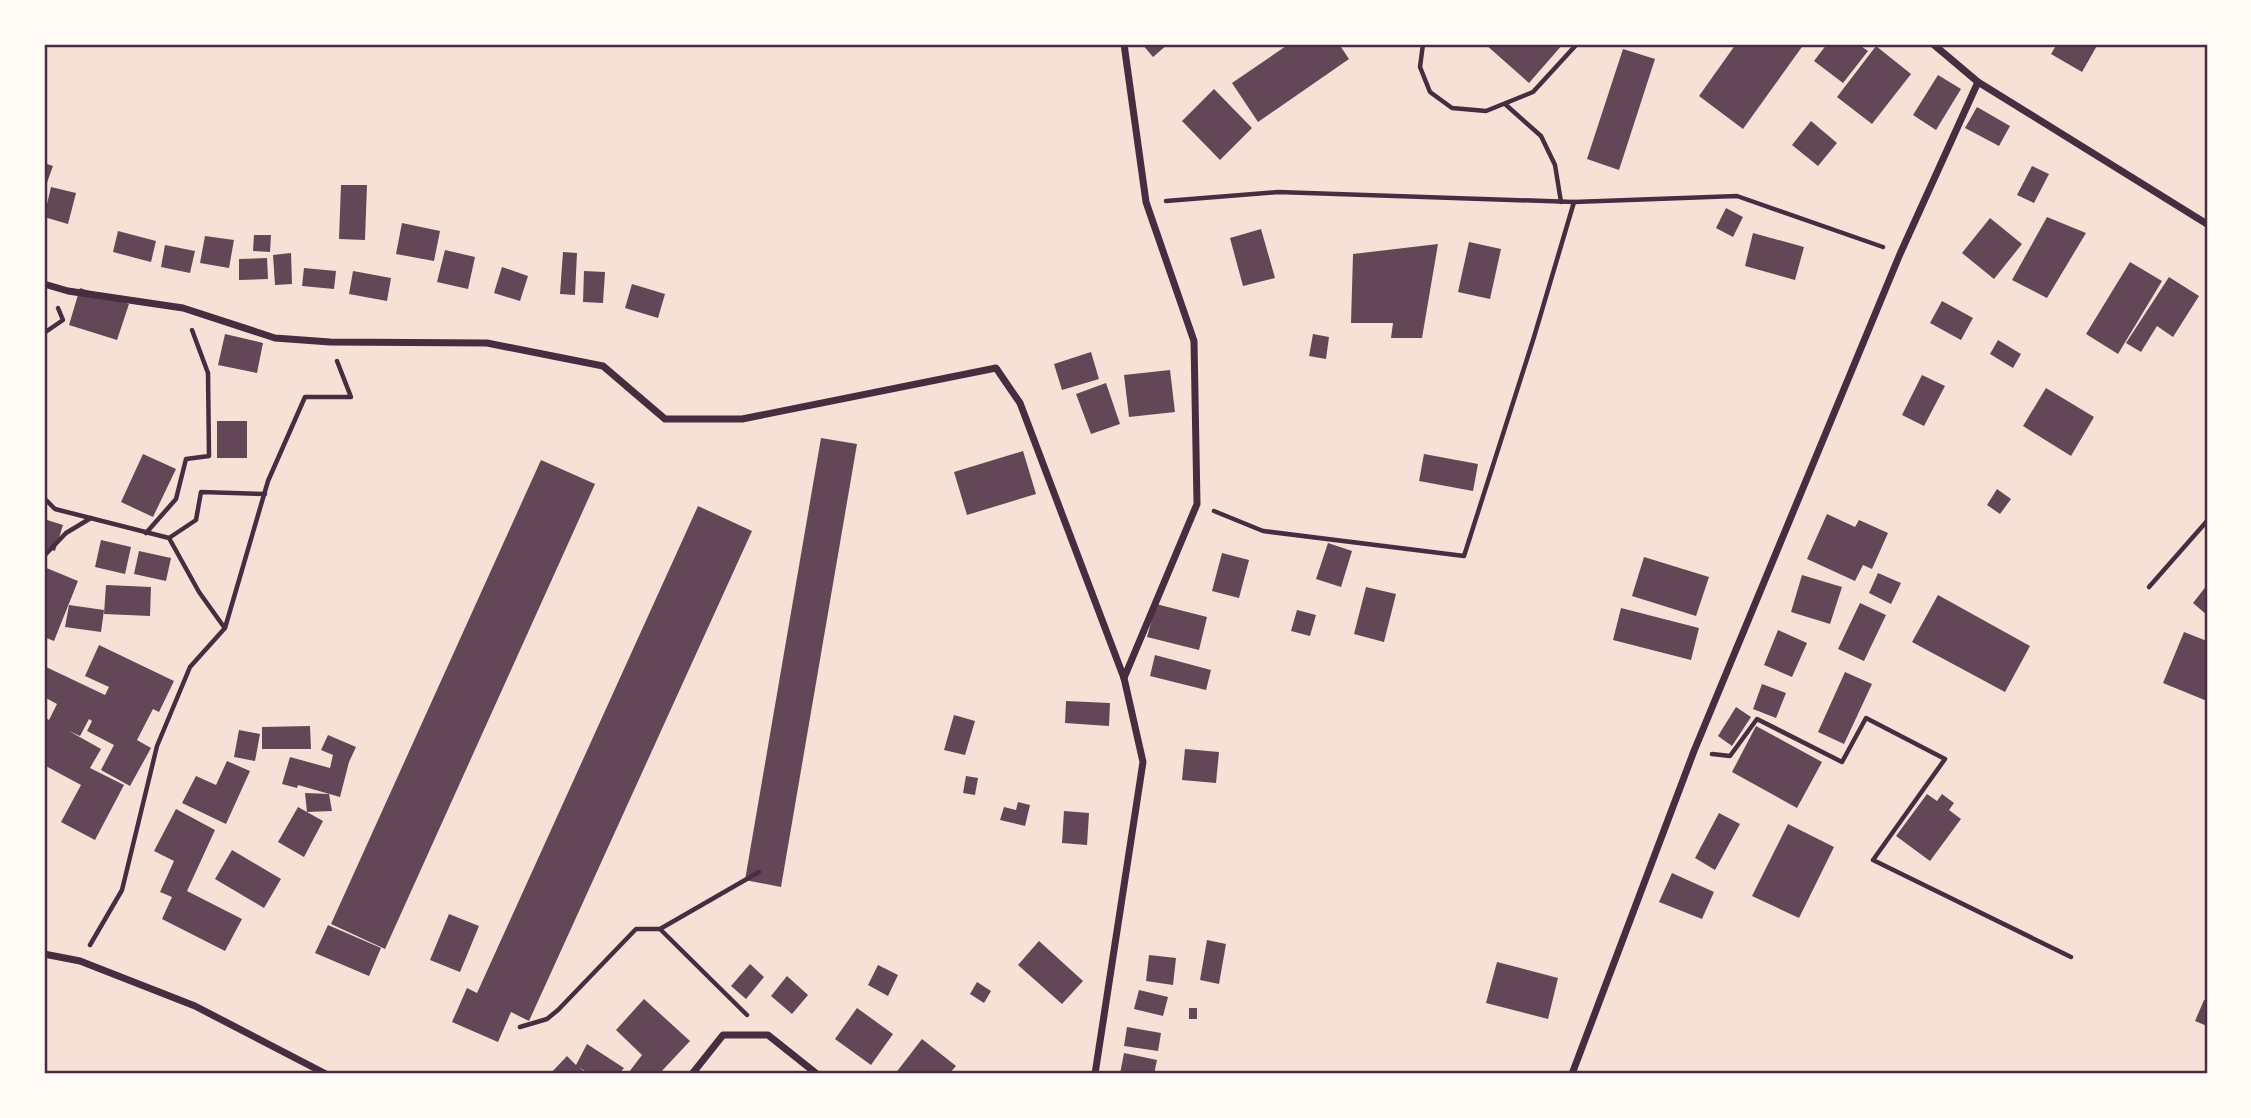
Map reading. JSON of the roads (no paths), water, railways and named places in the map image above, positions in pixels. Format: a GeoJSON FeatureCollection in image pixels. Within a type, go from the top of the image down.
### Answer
{"type":"FeatureCollection","features":[{"type":"Feature","properties":{"kind":"street"},"geometry":{"type":"LineString","coordinates":[[1124,44],[1146,202],[1194,341],[1197,503],[1124,678]]}},
{"type":"Feature","properties":{"kind":"street"},"geometry":{"type":"LineString","coordinates":[[1933,44],[1979,82],[2207,224]]}},
{"type":"Feature","properties":{"kind":"street"},"geometry":{"type":"LineString","coordinates":[[1572,1074],[1694,751],[1900,254],[1979,82]]}},
{"type":"Feature","properties":{"kind":"street"},"geometry":{"type":"LineString","coordinates":[[47,286],[183,308],[275,338],[330,342],[486,343],[603,366],[665,419],[742,418],[996,368],[1020,404],[1124,678],[1143,762],[1095,1074]]}},
{"type":"Feature","properties":{"kind":"street"},"geometry":{"type":"LineString","coordinates":[[44,954],[80,961],[195,1006],[326,1074]]}},
{"type":"Feature","properties":{"kind":"street"},"geometry":{"type":"LineString","coordinates":[[692,1074],[723,1035],[768,1035],[817,1074]]}}]}
